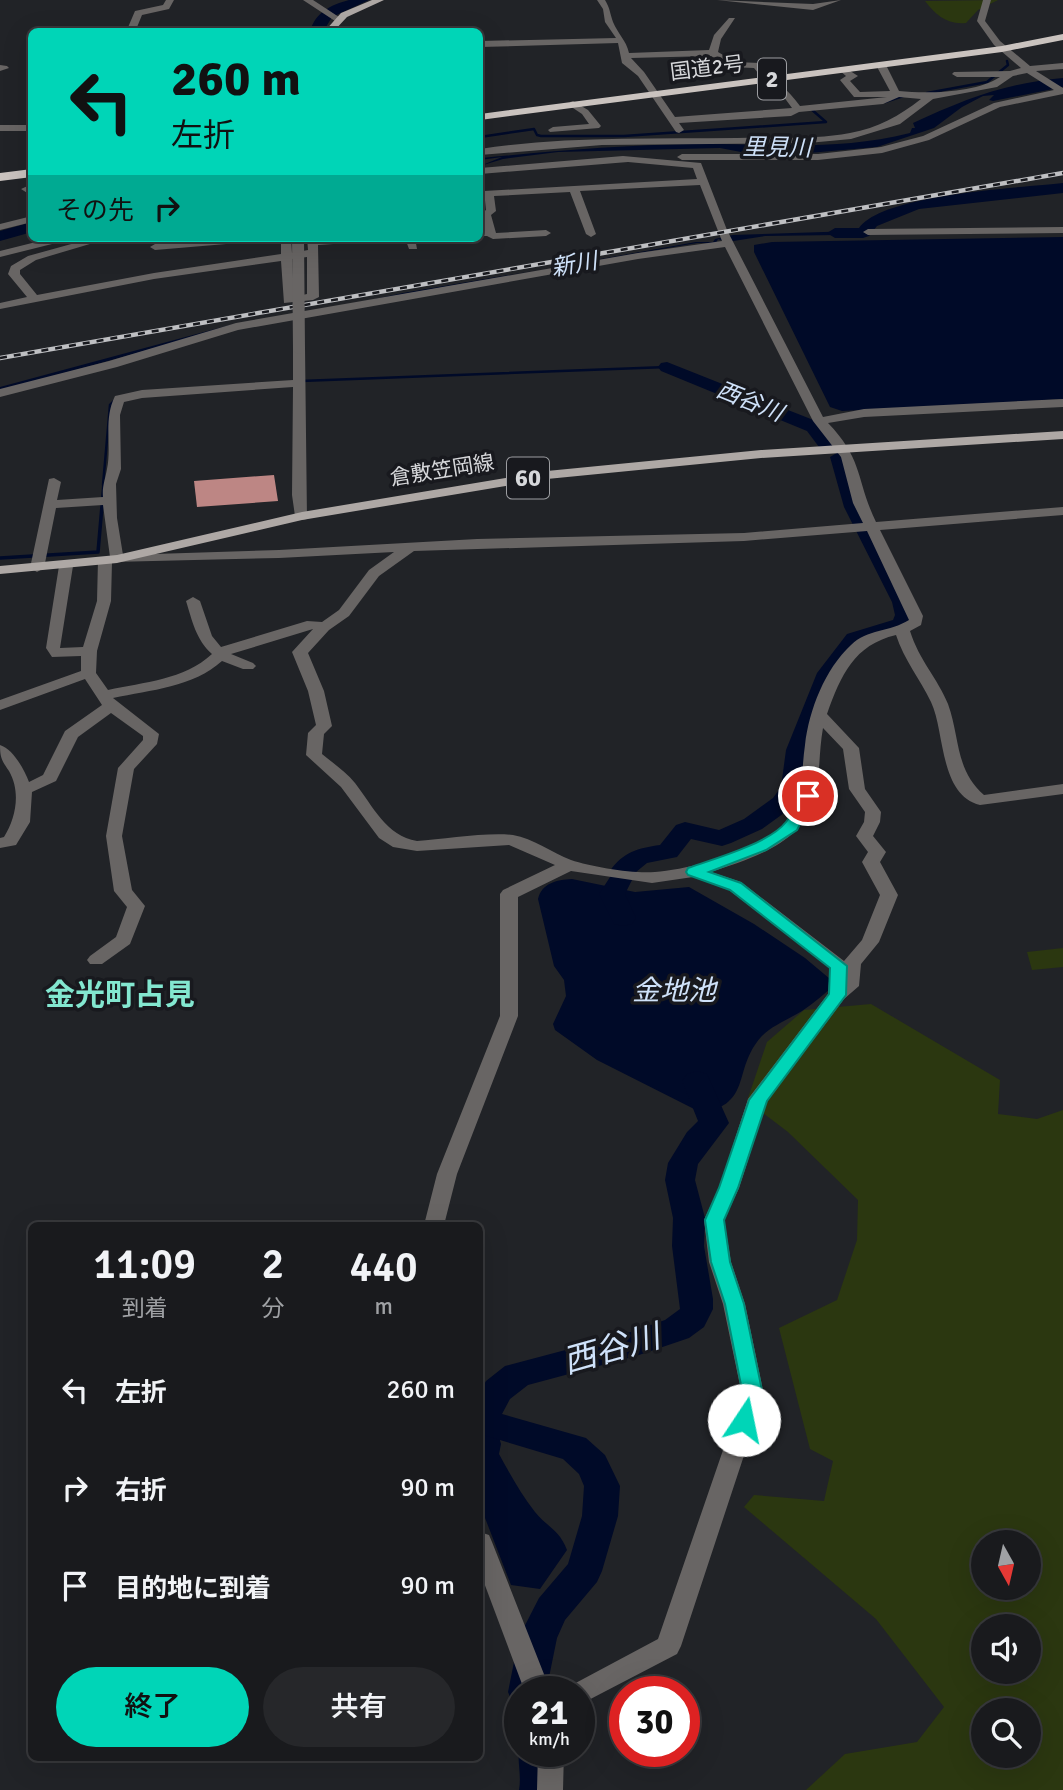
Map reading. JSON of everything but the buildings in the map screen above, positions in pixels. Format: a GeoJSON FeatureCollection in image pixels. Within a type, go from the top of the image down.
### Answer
{"type":"FeatureCollection","features":[{"type":"Feature","properties":{"kind":"highway","name":"国道2号"},"geometry":{"type":"LineString","coordinates":[[483,117],[1002,49],[1063,37]]}},
{"type":"Feature","properties":{"kind":"highway"},"geometry":{"type":"LineString","coordinates":[[0,177],[28,174]]}},
{"type":"Feature","properties":{"kind":"main road"},"geometry":{"type":"LineString","coordinates":[[329,28],[331,16],[380,0]]}},
{"type":"Feature","properties":{"kind":"main road","name":"倉敷笠岡線"},"geometry":{"type":"LineString","coordinates":[[0,570],[40,559],[66,566],[111,560],[302,516],[547,475],[670,462],[1063,435]]}},
{"type":"Feature","properties":{"kind":"street"},"geometry":{"type":"LineString","coordinates":[[133,28],[138,13],[166,7],[170,0]]}},
{"type":"Feature","properties":{"kind":"street"},"geometry":{"type":"LineString","coordinates":[[307,0],[331,16]]}},
{"type":"Feature","properties":{"kind":"street"},"geometry":{"type":"LineString","coordinates":[[601,0],[607,9],[609,22],[622,40],[624,56],[682,135],[643,141]]}},
{"type":"Feature","properties":{"kind":"street"},"geometry":{"type":"LineString","coordinates":[[721,0],[782,2],[813,7],[837,0]]}},
{"type":"Feature","properties":{"kind":"street"},"geometry":{"type":"LineString","coordinates":[[987,0],[981,22],[989,35],[1029,71],[1062,91]]}},
{"type":"Feature","properties":{"kind":"street"},"geometry":{"type":"LineString","coordinates":[[713,52],[713,42],[732,20]]}},
{"type":"Feature","properties":{"kind":"street"},"geometry":{"type":"LineString","coordinates":[[483,44],[622,40]]}},
{"type":"Feature","properties":{"kind":"street"},"geometry":{"type":"LineString","coordinates":[[624,56],[713,52],[733,65],[757,65],[781,88],[797,109]]}},
{"type":"Feature","properties":{"kind":"street"},"geometry":{"type":"LineString","coordinates":[[881,65],[895,94]]}},
{"type":"Feature","properties":{"kind":"street"},"geometry":{"type":"LineString","coordinates":[[970,87],[955,71],[1002,73],[1063,66]]}},
{"type":"Feature","properties":{"kind":"street"},"geometry":{"type":"LineString","coordinates":[[844,70],[853,76],[845,80],[857,95],[930,97],[970,87],[994,85],[1002,73]]}},
{"type":"Feature","properties":{"kind":"street"},"geometry":{"type":"LineString","coordinates":[[483,171],[607,159],[818,157],[875,151],[926,138],[997,105],[1062,91]]}},
{"type":"Feature","properties":{"kind":"street"},"geometry":{"type":"LineString","coordinates":[[673,120],[791,113],[797,109],[883,101],[894,98],[895,94]]}},
{"type":"Feature","properties":{"kind":"street"},"geometry":{"type":"LineString","coordinates":[[483,152],[514,147],[643,141],[808,140],[851,136],[897,122],[930,97]]}},
{"type":"Feature","properties":{"kind":"street"},"geometry":{"type":"LineString","coordinates":[[553,130],[596,126],[585,112],[573,104]]}},
{"type":"Feature","properties":{"kind":"street"},"geometry":{"type":"LineString","coordinates":[[0,128],[28,128]]}},
{"type":"Feature","properties":{"kind":"street"},"geometry":{"type":"LineString","coordinates":[[602,143],[607,159]]}},
{"type":"Feature","properties":{"kind":"street"},"geometry":{"type":"LineString","coordinates":[[483,177],[564,169],[607,159]]}},
{"type":"Feature","properties":{"kind":"street"},"geometry":{"type":"LineString","coordinates":[[410,547],[374,573],[344,613],[324,627],[300,652],[316,691],[324,726],[316,733],[314,755],[347,784],[385,834],[399,843],[418,846],[511,840],[569,865],[627,876],[652,877],[694,872],[761,847],[791,827],[808,796],[812,742],[820,715],[834,680],[853,651],[866,639],[902,629],[916,622],[916,616],[860,503],[856,480],[843,449],[819,421],[781,350],[694,163],[623,159]]}},
{"type":"Feature","properties":{"kind":"street"},"geometry":{"type":"LineString","coordinates":[[518,167],[564,169],[596,174],[607,187]]}},
{"type":"Feature","properties":{"kind":"street"},"geometry":{"type":"LineString","coordinates":[[546,233],[493,236],[485,232],[485,214],[491,211],[484,194],[702,182]]}},
{"type":"Feature","properties":{"kind":"street"},"geometry":{"type":"LineString","coordinates":[[574,189],[591,234]]}},
{"type":"Feature","properties":{"kind":"street"},"geometry":{"type":"LineString","coordinates":[[0,227],[28,220]]}},
{"type":"Feature","properties":{"kind":"street"},"geometry":{"type":"LineString","coordinates":[[868,232],[1063,230]]}},
{"type":"Feature","properties":{"kind":"street"},"geometry":{"type":"LineString","coordinates":[[0,393],[113,365],[236,327],[728,239]]}},
{"type":"Feature","properties":{"kind":"street"},"geometry":{"type":"LineString","coordinates":[[0,254],[52,242]]}},
{"type":"Feature","properties":{"kind":"street"},"geometry":{"type":"LineString","coordinates":[[34,299],[8,273],[32,258],[90,242]]}},
{"type":"Feature","properties":{"kind":"street"},"geometry":{"type":"LineString","coordinates":[[155,247],[177,242]]}},
{"type":"Feature","properties":{"kind":"street"},"geometry":{"type":"LineString","coordinates":[[199,252],[233,248],[236,242]]}},
{"type":"Feature","properties":{"kind":"street"},"geometry":{"type":"LineString","coordinates":[[287,242],[288,301],[313,297],[313,244]]}},
{"type":"Feature","properties":{"kind":"street"},"geometry":{"type":"LineString","coordinates":[[298,242],[299,495],[302,516]]}},
{"type":"Feature","properties":{"kind":"street"},"geometry":{"type":"LineString","coordinates":[[0,306],[153,276],[289,256],[313,244],[335,242]]}},
{"type":"Feature","properties":{"kind":"street"},"geometry":{"type":"LineString","coordinates":[[96,960],[124,940],[136,906],[123,891],[114,836],[126,768],[151,741],[151,734],[107,701],[88,673],[89,651],[104,601],[111,560],[103,501],[114,469],[115,405],[119,399],[142,394],[299,382]]}},
{"type":"Feature","properties":{"kind":"street"},"geometry":{"type":"LineString","coordinates":[[819,421],[864,413],[1063,403]]}},
{"type":"Feature","properties":{"kind":"street"},"geometry":{"type":"LineString","coordinates":[[40,559],[54,482]]}},
{"type":"Feature","properties":{"kind":"street"},"geometry":{"type":"LineString","coordinates":[[51,504],[103,501]]}},
{"type":"Feature","properties":{"kind":"street"},"geometry":{"type":"LineString","coordinates":[[111,560],[410,547],[708,539],[1063,511]]}},
{"type":"Feature","properties":{"kind":"street"},"geometry":{"type":"LineString","coordinates":[[66,566],[53,648],[57,653],[89,651]]}},
{"type":"Feature","properties":{"kind":"street"},"geometry":{"type":"LineString","coordinates":[[193,601],[206,640],[219,656],[248,666]]}},
{"type":"Feature","properties":{"kind":"street"},"geometry":{"type":"LineString","coordinates":[[24,790],[50,778],[71,734],[107,701],[202,671],[224,651],[312,624],[324,627]]}},
{"type":"Feature","properties":{"kind":"street"},"geometry":{"type":"LineString","coordinates":[[902,629],[910,654],[940,704],[954,767],[967,789],[980,800],[1063,789]]}},
{"type":"Feature","properties":{"kind":"street"},"geometry":{"type":"LineString","coordinates":[[0,705],[88,673]]}},
{"type":"Feature","properties":{"kind":"street"},"geometry":{"type":"LineString","coordinates":[[595,1685],[668,1646],[753,1395],[734,1304],[720,1262],[714,1220],[729,1188],[758,1100],[837,995],[850,986],[852,963],[870,942],[888,895],[871,862],[877,852],[864,836],[872,822],[873,812],[857,789],[851,748],[820,715]]}},
{"type":"Feature","properties":{"kind":"street"},"geometry":{"type":"LineString","coordinates":[[0,750],[17,771],[24,790],[22,822],[10,841],[0,843]]}},
{"type":"Feature","properties":{"kind":"street"},"geometry":{"type":"LineString","coordinates":[[435,1222],[447,1174],[509,1016],[509,894],[569,865]]}},
{"type":"Feature","properties":{"kind":"street"},"geometry":{"type":"LineString","coordinates":[[694,872],[736,887],[839,966],[837,995]]}},
{"type":"Feature","properties":{"kind":"street"},"geometry":{"type":"LineString","coordinates":[[483,1550],[532,1676]]}},
{"type":"Feature","properties":{"kind":"street"},"geometry":{"type":"LineString","coordinates":[[550,1790],[551,1767]]}},
{"type":"Feature","properties":{"kind":"green space"},"geometry":{"type":"Polygon","coordinates":[[[998,0],[978,10],[966,23],[942,18],[925,1],[998,0]]]}},
{"type":"Feature","properties":{"kind":"green space"},"geometry":{"type":"Polygon","coordinates":[[[1063,948],[1063,967],[1032,970],[1027,952],[1063,948]]]}},
{"type":"Feature","properties":{"kind":"green space"},"geometry":{"type":"Polygon","coordinates":[[[871,1004],[1000,1080],[998,1114],[1037,1119],[1063,1110],[1063,1790],[806,1790],[845,1754],[917,1742],[944,1707],[876,1619],[744,1507],[754,1495],[824,1501],[833,1461],[810,1449],[779,1328],[837,1300],[857,1240],[858,1200],[788,1132],[747,1101],[767,1042],[804,1010],[871,1004]]]}},
{"type":"Feature","properties":{"kind":"water","name":"里見川"},"geometry":{"type":"Polygon","coordinates":[[[1063,78],[1063,87],[993,101],[989,100],[994,95],[983,96],[962,107],[934,128],[877,147],[809,153],[741,152],[720,148],[558,152],[503,159],[483,165],[502,157],[483,158],[588,149],[694,144],[828,145],[882,139],[910,133],[912,128],[915,128],[913,123],[986,93],[1063,78]]]}},
{"type":"Feature","properties":{"kind":"water"},"geometry":{"type":"Polygon","coordinates":[[[855,231],[912,234],[765,236],[727,242],[718,239],[716,243],[697,243],[551,268],[696,242],[713,242],[715,239],[733,235],[855,231]]]}},
{"type":"Feature","properties":{"kind":"water"},"geometry":{"type":"Polygon","coordinates":[[[1063,237],[1063,399],[842,411],[830,407],[754,252],[754,245],[772,242],[1063,237]]]}},
{"type":"Feature","properties":{"kind":"water"},"geometry":{"type":"Polygon","coordinates":[[[551,268],[369,300],[403,293],[551,268]]]}},
{"type":"Feature","properties":{"kind":"water"},"geometry":{"type":"Polygon","coordinates":[[[369,300],[187,339],[0,391],[0,387],[230,325],[369,300]]]}},
{"type":"Feature","properties":{"kind":"water","name":"金地池"},"geometry":{"type":"Polygon","coordinates":[[[572,879],[635,892],[689,887],[754,924],[805,958],[836,984],[802,1011],[765,1033],[752,1049],[740,1084],[729,1102],[702,1113],[597,1060],[555,1030],[553,1024],[566,996],[564,980],[554,966],[538,899],[550,883],[572,879]]]}},
{"type":"Feature","properties":{"kind":"water"},"geometry":{"type":"Polygon","coordinates":[[[483,1434],[499,1437],[499,1454],[516,1484],[535,1512],[557,1533],[567,1550],[540,1589],[511,1585],[483,1513],[483,1434]]]}},
{"type":"Feature","properties":{"kind":"waterway"},"geometry":{"type":"LineString","coordinates":[[317,28],[327,14],[363,0]]}},
{"type":"Feature","properties":{"kind":"waterway"},"geometry":{"type":"LineString","coordinates":[[927,93],[987,82],[1008,65],[1007,61]]}},
{"type":"Feature","properties":{"kind":"waterway"},"geometry":{"type":"LineString","coordinates":[[885,102],[903,96]]}},
{"type":"Feature","properties":{"kind":"waterway","name":"里見川"},"geometry":{"type":"LineString","coordinates":[[483,137],[534,129],[537,135],[541,136],[624,136],[826,122],[811,109],[814,109]]}},
{"type":"Feature","properties":{"kind":"waterway","name":"新川"},"geometry":{"type":"LineString","coordinates":[[835,233],[863,233],[870,223],[917,205],[1063,188]]}},
{"type":"Feature","properties":{"kind":"waterway"},"geometry":{"type":"LineString","coordinates":[[0,236],[28,228]]}},
{"type":"Feature","properties":{"kind":"waterway"},"geometry":{"type":"LineString","coordinates":[[301,381],[667,367]]}},
{"type":"Feature","properties":{"kind":"waterway","name":"西谷川"},"geometry":{"type":"LineString","coordinates":[[667,367],[814,427],[826,443]]}},
{"type":"Feature","properties":{"kind":"waterway"},"geometry":{"type":"LineString","coordinates":[[103,485],[110,405],[118,397]]}},
{"type":"Feature","properties":{"kind":"waterway","name":"西谷川"},"geometry":{"type":"LineString","coordinates":[[840,457],[854,507],[863,524]]}},
{"type":"Feature","properties":{"kind":"waterway"},"geometry":{"type":"LineString","coordinates":[[0,558],[98,552],[104,483]]}},
{"type":"Feature","properties":{"kind":"waterway","name":"西谷川"},"geometry":{"type":"LineString","coordinates":[[623,871],[639,856],[668,852],[685,830],[722,838],[753,824],[782,803],[793,787],[798,750],[828,673],[855,639],[902,624],[906,615],[903,602],[865,532]]}},
{"type":"Feature","properties":{"kind":"waterway","name":"西谷川"},"geometry":{"type":"LineString","coordinates":[[619,880],[612,894],[623,918]]}},
{"type":"Feature","properties":{"kind":"waterway","name":"西谷川"},"geometry":{"type":"LineString","coordinates":[[530,1676],[538,1637],[552,1609],[584,1571],[600,1516],[602,1486],[593,1465],[574,1448],[490,1424],[485,1414],[498,1390],[517,1375],[624,1347],[677,1329],[692,1318],[697,1309],[697,1299],[688,1246],[689,1218],[680,1180],[683,1163],[698,1139],[714,1123],[697,1081]]}},
{"type":"Feature","properties":{"kind":"waterway","name":"西谷川"},"geometry":{"type":"LineString","coordinates":[[539,1790],[540,1767]]}},
{"type":"Feature","properties":{"kind":"railway"},"geometry":{"type":"LineString","coordinates":[[0,358],[1063,173]]}},
{"type":"Feature","properties":{"kind":"district","name":"金光町占見"},"geometry":{"type":"Point","coordinates":[120,995]}},
{"type":"Feature","properties":{"kind":"route"},"geometry":{"type":"LineString","coordinates":[[744,1420],[753,1395],[734,1304],[720,1262],[714,1220],[729,1188],[758,1100],[837,995],[839,966],[736,887],[694,872],[761,847],[791,827],[808,796]]}}]}
